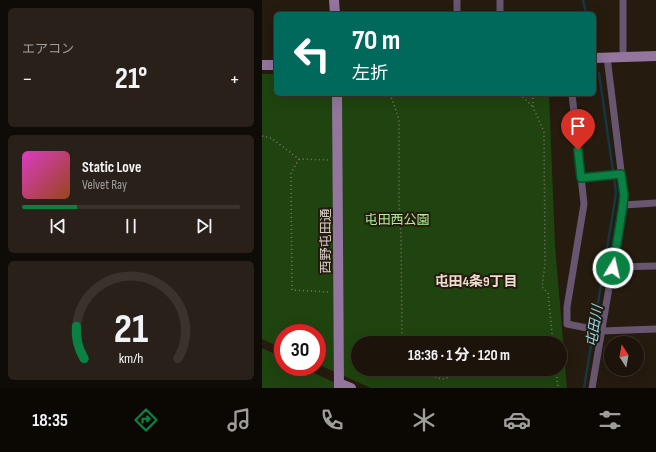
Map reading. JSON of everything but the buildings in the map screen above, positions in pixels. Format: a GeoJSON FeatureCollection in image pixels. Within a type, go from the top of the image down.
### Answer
{"type":"FeatureCollection","features":[{"type":"Feature","properties":{"kind":"street"},"geometry":{"type":"LineString","coordinates":[[334,0],[335,12]]}},
{"type":"Feature","properties":{"kind":"street"},"geometry":{"type":"LineString","coordinates":[[457,0],[457,12]]}},
{"type":"Feature","properties":{"kind":"street"},"geometry":{"type":"LineString","coordinates":[[500,0],[500,12]]}},
{"type":"Feature","properties":{"kind":"street"},"geometry":{"type":"LineString","coordinates":[[622,0],[623,57]]}},
{"type":"Feature","properties":{"kind":"street"},"geometry":{"type":"LineString","coordinates":[[596,58],[656,56]]}},
{"type":"Feature","properties":{"kind":"street"},"geometry":{"type":"LineString","coordinates":[[592,388],[624,195],[607,57]]}},
{"type":"Feature","properties":{"kind":"street"},"geometry":{"type":"LineString","coordinates":[[262,65],[274,65]]}},
{"type":"Feature","properties":{"kind":"street","name":"西野屯田通"},"geometry":{"type":"LineString","coordinates":[[337,96],[339,385]]}},
{"type":"Feature","properties":{"kind":"street"},"geometry":{"type":"LineString","coordinates":[[572,96],[584,204],[566,307],[567,324],[602,331],[656,329]]}},
{"type":"Feature","properties":{"kind":"street"},"geometry":{"type":"LineString","coordinates":[[581,178],[621,174]]}},
{"type":"Feature","properties":{"kind":"street"},"geometry":{"type":"LineString","coordinates":[[623,205],[656,203]]}},
{"type":"Feature","properties":{"kind":"street"},"geometry":{"type":"LineString","coordinates":[[613,268],[656,266]]}},
{"type":"Feature","properties":{"kind":"street"},"geometry":{"type":"LineString","coordinates":[[339,385],[351,388]]}},
{"type":"Feature","properties":{"kind":"path"},"geometry":{"type":"LineString","coordinates":[[393,96],[399,119],[402,336]]}},
{"type":"Feature","properties":{"kind":"path"},"geometry":{"type":"LineString","coordinates":[[522,96],[533,107],[544,132],[545,264],[542,287],[548,293],[552,336]]}},
{"type":"Feature","properties":{"kind":"path"},"geometry":{"type":"LineString","coordinates":[[533,96],[533,107]]}},
{"type":"Feature","properties":{"kind":"path"},"geometry":{"type":"LineString","coordinates":[[262,136],[270,138],[299,159],[328,160]]}},
{"type":"Feature","properties":{"kind":"path"},"geometry":{"type":"LineString","coordinates":[[299,159],[291,173],[292,290],[329,292]]}},
{"type":"Feature","properties":{"kind":"path"},"geometry":{"type":"LineString","coordinates":[[434,376],[440,379],[450,376]]}},
{"type":"Feature","properties":{"kind":"path"},"geometry":{"type":"LineString","coordinates":[[557,376],[558,388]]}},
{"type":"Feature","properties":{"kind":"green space","name":"屯田西公園"},"geometry":{"type":"Polygon","coordinates":[[[262,74],[274,74],[274,96],[549,96],[555,245],[563,336],[351,336],[351,376],[566,376],[567,388],[371,388],[326,368],[326,324],[274,324],[274,345],[262,339],[262,74]]]}},
{"type":"Feature","properties":{"kind":"green space"},"geometry":{"type":"Polygon","coordinates":[[[262,348],[274,354],[274,376],[320,376],[346,388],[262,388],[262,348]]]}},
{"type":"Feature","properties":{"kind":"waterway","name":"屯田川"},"geometry":{"type":"LineString","coordinates":[[583,0],[586,12]]}},
{"type":"Feature","properties":{"kind":"waterway","name":"屯田川"},"geometry":{"type":"LineString","coordinates":[[584,388],[616,192],[599,73]]}},
{"type":"Feature","properties":{"kind":"district","name":"屯田4条9丁目"},"geometry":{"type":"Point","coordinates":[476,281]}},
{"type":"Feature","properties":{"kind":"route"},"geometry":{"type":"LineString","coordinates":[[578,150],[581,178],[621,174],[624,195],[613,268]]}}]}
